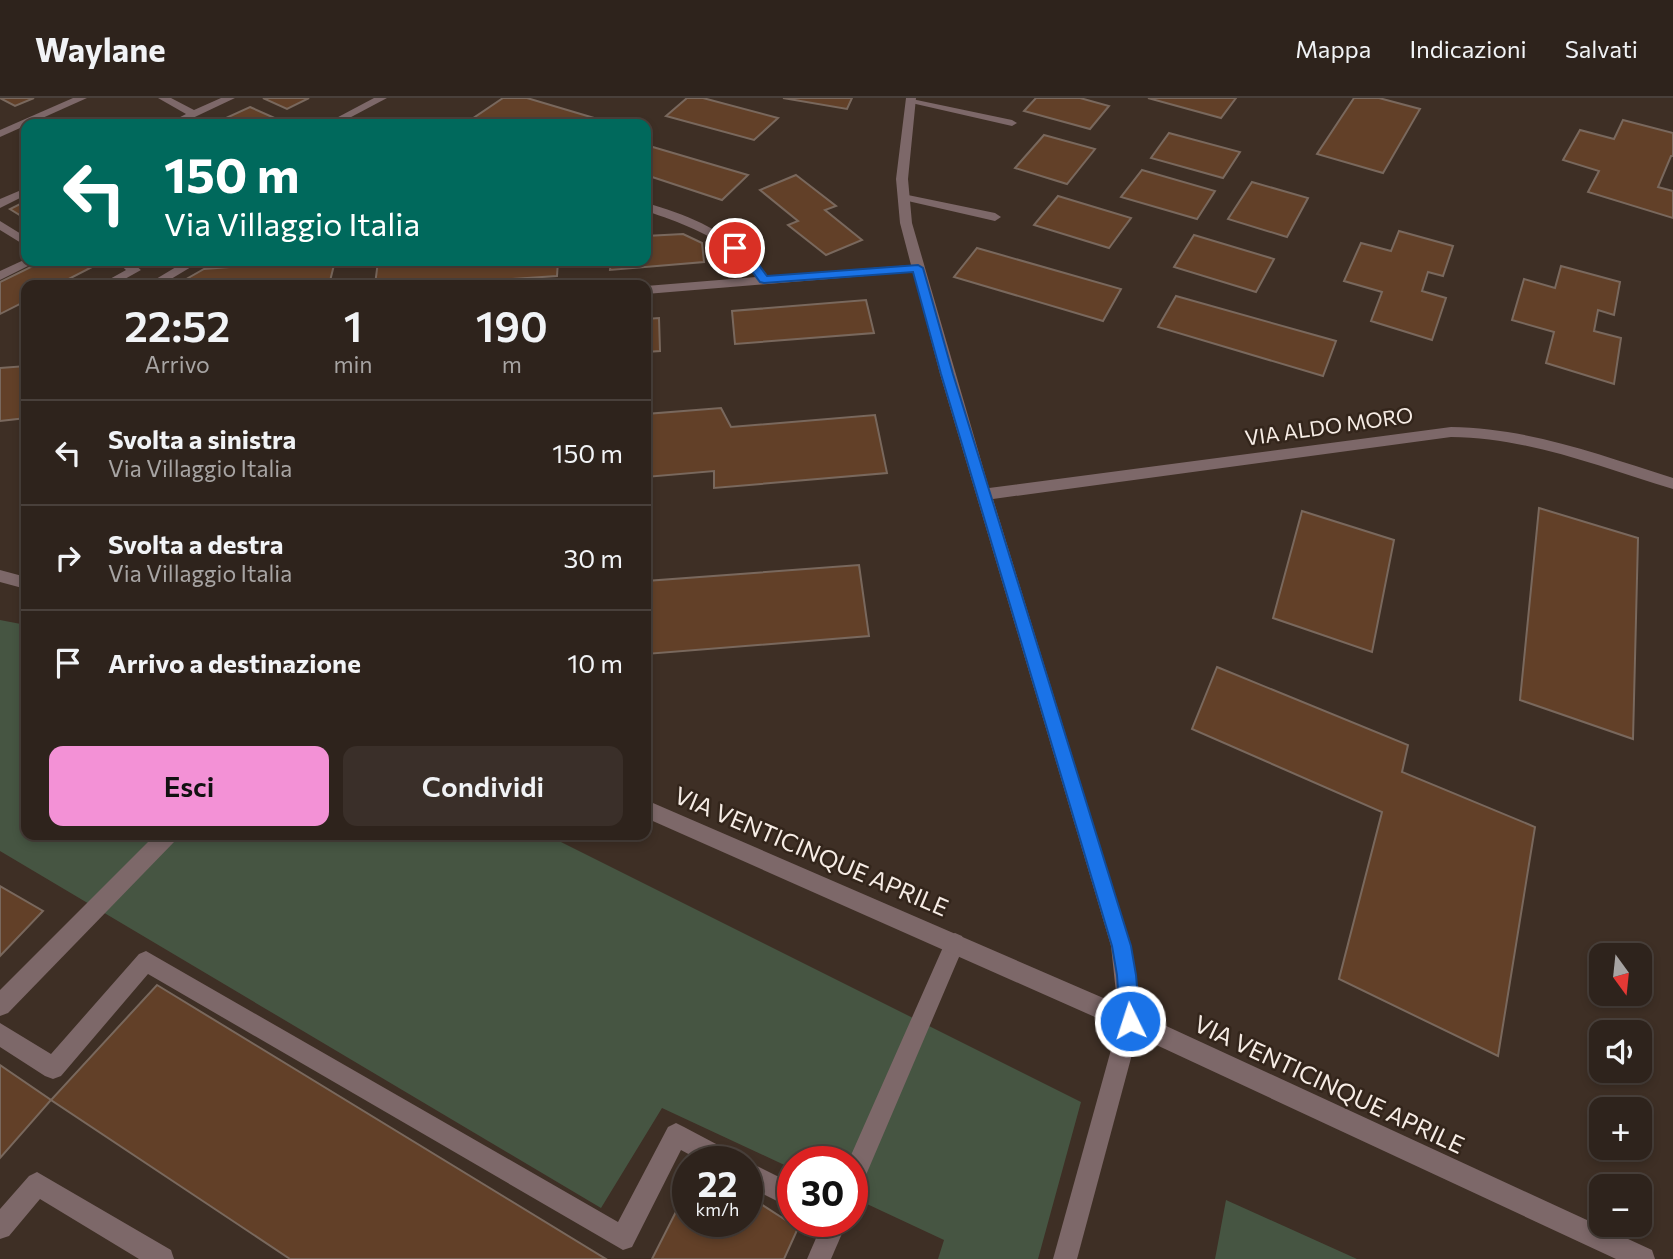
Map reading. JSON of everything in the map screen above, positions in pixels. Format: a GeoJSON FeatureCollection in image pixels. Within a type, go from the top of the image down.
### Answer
{"type":"FeatureCollection","features":[{"type":"Feature","properties":{"kind":"street"},"geometry":{"type":"LineString","coordinates":[[33,119],[82,98]]}},
{"type":"Feature","properties":{"kind":"street"},"geometry":{"type":"LineString","coordinates":[[163,98],[194,114]]}},
{"type":"Feature","properties":{"kind":"street"},"geometry":{"type":"LineString","coordinates":[[183,119],[230,98]]}},
{"type":"Feature","properties":{"kind":"street"},"geometry":{"type":"LineString","coordinates":[[340,119],[382,98]]}},
{"type":"Feature","properties":{"kind":"street"},"geometry":{"type":"LineString","coordinates":[[1012,123],[911,99],[903,197],[918,268],[947,374],[1121,946],[1127,975],[1130,1021],[1065,1259]]}},
{"type":"Feature","properties":{"kind":"street"},"geometry":{"type":"LineString","coordinates":[[0,133],[21,124]]}},
{"type":"Feature","properties":{"kind":"street"},"geometry":{"type":"LineString","coordinates":[[0,204],[21,194]]}},
{"type":"Feature","properties":{"kind":"street"},"geometry":{"type":"LineString","coordinates":[[903,197],[995,217]]}},
{"type":"Feature","properties":{"kind":"street"},"geometry":{"type":"LineString","coordinates":[[651,209],[715,233],[749,260],[764,280]]}},
{"type":"Feature","properties":{"kind":"street"},"geometry":{"type":"LineString","coordinates":[[0,226],[21,239]]}},
{"type":"Feature","properties":{"kind":"street"},"geometry":{"type":"LineString","coordinates":[[0,276],[21,266]]}},
{"type":"Feature","properties":{"kind":"street"},"geometry":{"type":"LineString","coordinates":[[115,280],[135,270],[129,266]]}},
{"type":"Feature","properties":{"kind":"street"},"geometry":{"type":"LineString","coordinates":[[161,280],[186,266]]}},
{"type":"Feature","properties":{"kind":"street"},"geometry":{"type":"LineString","coordinates":[[651,290],[918,268]]}},
{"type":"Feature","properties":{"kind":"street","name":"VIA ALDO MORO"},"geometry":{"type":"LineString","coordinates":[[985,494],[1451,432],[1479,431],[1529,440],[1673,484]]}},
{"type":"Feature","properties":{"kind":"street"},"geometry":{"type":"LineString","coordinates":[[0,576],[21,582]]}},
{"type":"Feature","properties":{"kind":"street","name":"VIA VENTICINQUE APRILE"},"geometry":{"type":"LineString","coordinates":[[651,811],[1130,1021],[1633,1257]]}},
{"type":"Feature","properties":{"kind":"street"},"geometry":{"type":"LineString","coordinates":[[0,1005],[163,840]]}},
{"type":"Feature","properties":{"kind":"street"},"geometry":{"type":"LineString","coordinates":[[867,1146],[956,943]]}},
{"type":"Feature","properties":{"kind":"street"},"geometry":{"type":"LineString","coordinates":[[0,1034],[53,1068],[146,961],[623,1238],[676,1135],[697,1146]]}},
{"type":"Feature","properties":{"kind":"street"},"geometry":{"type":"LineString","coordinates":[[0,1227],[37,1184],[162,1259]]}},
{"type":"Feature","properties":{"kind":"street"},"geometry":{"type":"LineString","coordinates":[[818,1259],[828,1237]]}},
{"type":"Feature","properties":{"kind":"green space"},"geometry":{"type":"Polygon","coordinates":[[[0,620],[21,624],[21,840],[557,840],[1081,1102],[1038,1259],[938,1259],[944,1240],[868,1204],[868,1146],[777,1146],[777,1162],[763,1155],[763,1146],[744,1146],[662,1108],[601,1208],[0,851],[0,620]]]}},
{"type":"Feature","properties":{"kind":"green space"},"geometry":{"type":"Polygon","coordinates":[[[1226,1200],[1357,1259],[1215,1259],[1226,1200]]]}},
{"type":"Feature","properties":{"kind":"building"},"geometry":{"type":"Polygon","coordinates":[[[0,98],[34,98],[15,106],[0,98]]]}},
{"type":"Feature","properties":{"kind":"building"},"geometry":{"type":"Polygon","coordinates":[[[263,98],[309,98],[287,109],[263,98]]]}},
{"type":"Feature","properties":{"kind":"building"},"geometry":{"type":"Polygon","coordinates":[[[503,98],[527,98],[598,119],[472,119],[503,98]]]}},
{"type":"Feature","properties":{"kind":"building"},"geometry":{"type":"Polygon","coordinates":[[[687,98],[703,98],[778,118],[754,140],[666,116],[687,98]]]}},
{"type":"Feature","properties":{"kind":"building"},"geometry":{"type":"Polygon","coordinates":[[[783,98],[852,98],[847,109],[783,98]]]}},
{"type":"Feature","properties":{"kind":"building"},"geometry":{"type":"Polygon","coordinates":[[[1036,98],[1080,98],[1109,106],[1090,129],[1024,111],[1036,98]]]}},
{"type":"Feature","properties":{"kind":"building"},"geometry":{"type":"Polygon","coordinates":[[[1148,98],[1236,98],[1221,118],[1148,98]]]}},
{"type":"Feature","properties":{"kind":"building"},"geometry":{"type":"Polygon","coordinates":[[[1354,98],[1379,98],[1420,109],[1383,173],[1317,154],[1354,98]]]}},
{"type":"Feature","properties":{"kind":"building"},"geometry":{"type":"Polygon","coordinates":[[[250,107],[277,119],[224,119],[250,107]]]}},
{"type":"Feature","properties":{"kind":"building"},"geometry":{"type":"Polygon","coordinates":[[[1623,120],[1673,133],[1673,156],[1658,187],[1673,191],[1673,218],[1588,192],[1599,171],[1563,160],[1580,130],[1614,139],[1623,120]]]}},
{"type":"Feature","properties":{"kind":"building"},"geometry":{"type":"Polygon","coordinates":[[[1169,133],[1240,152],[1223,178],[1151,158],[1169,133]]]}},
{"type":"Feature","properties":{"kind":"building"},"geometry":{"type":"Polygon","coordinates":[[[1044,135],[1095,149],[1067,184],[1015,168],[1044,135]]]}},
{"type":"Feature","properties":{"kind":"building"},"geometry":{"type":"Polygon","coordinates":[[[651,146],[748,175],[722,200],[651,177],[651,146]]]}},
{"type":"Feature","properties":{"kind":"building"},"geometry":{"type":"Polygon","coordinates":[[[1142,170],[1215,191],[1197,219],[1121,197],[1142,170]]]}},
{"type":"Feature","properties":{"kind":"building"},"geometry":{"type":"Polygon","coordinates":[[[796,175],[836,206],[825,210],[862,240],[826,255],[788,225],[798,221],[760,190],[796,175]]]}},
{"type":"Feature","properties":{"kind":"building"},"geometry":{"type":"Polygon","coordinates":[[[1252,182],[1308,198],[1287,237],[1228,219],[1252,182]]]}},
{"type":"Feature","properties":{"kind":"building"},"geometry":{"type":"Polygon","coordinates":[[[1058,196],[1131,218],[1109,248],[1034,225],[1058,196]]]}},
{"type":"Feature","properties":{"kind":"building"},"geometry":{"type":"Polygon","coordinates":[[[21,204],[21,216],[10,209],[21,204]]]}},
{"type":"Feature","properties":{"kind":"building"},"geometry":{"type":"Polygon","coordinates":[[[1399,231],[1453,246],[1443,276],[1428,272],[1422,291],[1446,298],[1432,340],[1371,321],[1382,292],[1344,281],[1361,243],[1391,251],[1399,231]]]}},
{"type":"Feature","properties":{"kind":"building"},"geometry":{"type":"Polygon","coordinates":[[[683,234],[702,243],[704,262],[610,270],[610,266],[651,266],[651,236],[683,234]]]}},
{"type":"Feature","properties":{"kind":"building"},"geometry":{"type":"Polygon","coordinates":[[[1194,235],[1274,259],[1256,292],[1174,267],[1194,235]]]}},
{"type":"Feature","properties":{"kind":"building"},"geometry":{"type":"Polygon","coordinates":[[[977,248],[1121,289],[1103,321],[954,277],[977,248]]]}},
{"type":"Feature","properties":{"kind":"building"},"geometry":{"type":"Polygon","coordinates":[[[33,266],[94,266],[67,280],[21,280],[21,304],[0,314],[0,282],[33,266]]]}},
{"type":"Feature","properties":{"kind":"building"},"geometry":{"type":"Polygon","coordinates":[[[242,266],[334,266],[330,280],[185,280],[204,269],[242,266]]]}},
{"type":"Feature","properties":{"kind":"building"},"geometry":{"type":"Polygon","coordinates":[[[377,266],[558,266],[557,276],[496,280],[376,280],[377,266]]]}},
{"type":"Feature","properties":{"kind":"building"},"geometry":{"type":"Polygon","coordinates":[[[1561,266],[1620,282],[1614,315],[1598,310],[1594,331],[1621,338],[1614,384],[1546,363],[1554,332],[1512,320],[1524,279],[1555,288],[1561,266]]]}},
{"type":"Feature","properties":{"kind":"building"},"geometry":{"type":"Polygon","coordinates":[[[1176,296],[1336,341],[1323,376],[1158,327],[1176,296]]]}},
{"type":"Feature","properties":{"kind":"building"},"geometry":{"type":"Polygon","coordinates":[[[866,300],[874,333],[735,344],[732,311],[866,300]]]}},
{"type":"Feature","properties":{"kind":"building"},"geometry":{"type":"Polygon","coordinates":[[[659,318],[660,351],[651,352],[651,319],[659,318]]]}},
{"type":"Feature","properties":{"kind":"building"},"geometry":{"type":"Polygon","coordinates":[[[21,366],[21,419],[0,421],[0,368],[21,366]]]}},
{"type":"Feature","properties":{"kind":"building"},"geometry":{"type":"Polygon","coordinates":[[[721,408],[731,427],[875,415],[887,473],[714,488],[714,471],[651,477],[651,414],[721,408]]]}},
{"type":"Feature","properties":{"kind":"building"},"geometry":{"type":"Polygon","coordinates":[[[1539,508],[1638,538],[1633,739],[1520,700],[1539,508]]]}},
{"type":"Feature","properties":{"kind":"building"},"geometry":{"type":"Polygon","coordinates":[[[1302,511],[1394,540],[1372,652],[1273,618],[1302,511]]]}},
{"type":"Feature","properties":{"kind":"building"},"geometry":{"type":"Polygon","coordinates":[[[859,565],[869,636],[651,654],[651,581],[859,565]]]}},
{"type":"Feature","properties":{"kind":"building"},"geometry":{"type":"Polygon","coordinates":[[[1217,667],[1408,745],[1402,772],[1535,827],[1498,1056],[1339,979],[1382,812],[1192,729],[1217,667]]]}},
{"type":"Feature","properties":{"kind":"building"},"geometry":{"type":"Polygon","coordinates":[[[0,886],[43,911],[0,956],[0,886]]]}},
{"type":"Feature","properties":{"kind":"building"},"geometry":{"type":"Polygon","coordinates":[[[157,985],[606,1259],[290,1259],[51,1100],[157,985]]]}},
{"type":"Feature","properties":{"kind":"building"},"geometry":{"type":"Polygon","coordinates":[[[0,1065],[51,1100],[0,1158],[0,1065]]]}},
{"type":"Feature","properties":{"kind":"building"},"geometry":{"type":"Polygon","coordinates":[[[763,1205],[777,1214],[777,1237],[794,1237],[784,1259],[652,1259],[672,1220],[672,1237],[763,1237],[763,1205]]]}},
{"type":"Feature","properties":{"kind":"route"},"geometry":{"type":"LineString","coordinates":[[735,248],[755,266],[764,280],[918,268],[947,374],[1121,946],[1127,975],[1130,1021]]}}]}
